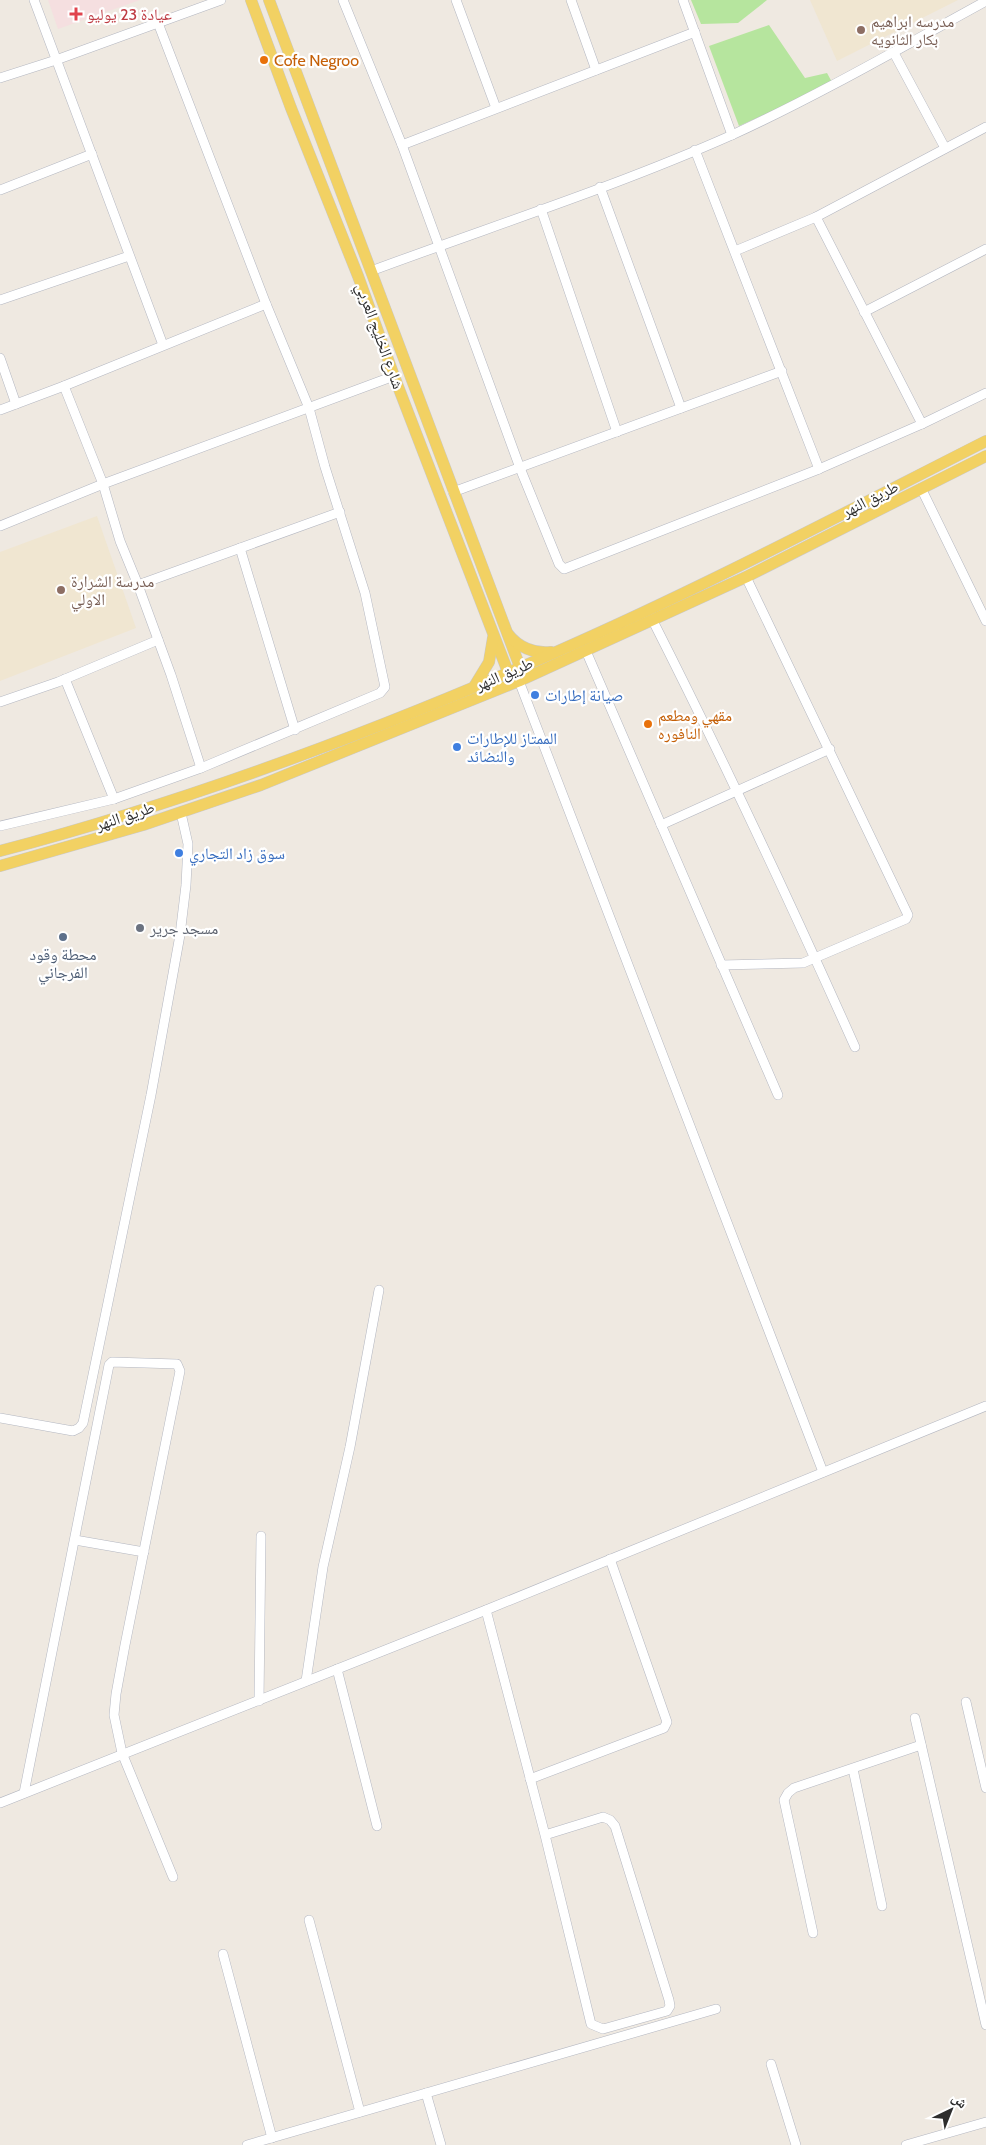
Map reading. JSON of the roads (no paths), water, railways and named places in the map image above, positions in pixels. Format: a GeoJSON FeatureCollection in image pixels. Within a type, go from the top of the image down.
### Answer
{"type":"FeatureCollection","features":[{"type":"Feature","properties":{"kind":"main road","name":"شارع الخليج العربي"},"geometry":{"type":"LineString","coordinates":[[251,0],[291,108],[358,276],[394,376],[499,632],[520,667]]}},
{"type":"Feature","properties":{"kind":"main road","name":"شارع الخليج العربي"},"geometry":{"type":"LineString","coordinates":[[269,0],[372,271],[453,492],[499,632],[508,672]]}},
{"type":"Feature","properties":{"kind":"main road"},"geometry":{"type":"LineString","coordinates":[[291,108],[308,103]]}},
{"type":"Feature","properties":{"kind":"main road","name":"طريق النهر"},"geometry":{"type":"LineString","coordinates":[[0,851],[85,828],[257,772],[473,687],[557,651],[741,564],[986,441]]}},
{"type":"Feature","properties":{"kind":"main road","name":"طريق النهر"},"geometry":{"type":"LineString","coordinates":[[0,866],[181,813],[261,785],[519,681],[746,577],[986,456]]}},
{"type":"Feature","properties":{"kind":"main road"},"geometry":{"type":"LineString","coordinates":[[473,687],[489,662],[499,632],[527,649],[547,653],[557,651]]}},
{"type":"Feature","properties":{"kind":"street"},"geometry":{"type":"LineString","coordinates":[[34,0],[163,345]]}},
{"type":"Feature","properties":{"kind":"street"},"geometry":{"type":"LineString","coordinates":[[0,78],[56,60],[221,0]]}},
{"type":"Feature","properties":{"kind":"street"},"geometry":{"type":"LineString","coordinates":[[343,0],[402,144],[520,468],[559,564],[567,569],[819,470],[986,394]]}},
{"type":"Feature","properties":{"kind":"street"},"geometry":{"type":"LineString","coordinates":[[456,0],[496,108]]}},
{"type":"Feature","properties":{"kind":"street"},"geometry":{"type":"LineString","coordinates":[[570,0],[596,70]]}},
{"type":"Feature","properties":{"kind":"street"},"geometry":{"type":"LineString","coordinates":[[683,0],[732,135]]}},
{"type":"Feature","properties":{"kind":"street"},"geometry":{"type":"LineString","coordinates":[[372,271],[600,187],[732,135],[894,53],[986,1]]}},
{"type":"Feature","properties":{"kind":"street"},"geometry":{"type":"LineString","coordinates":[[0,826],[114,799],[202,768],[380,693],[385,687],[367,601],[325,467],[309,408],[266,304],[158,23]]}},
{"type":"Feature","properties":{"kind":"street"},"geometry":{"type":"LineString","coordinates":[[402,144],[695,32]]}},
{"type":"Feature","properties":{"kind":"street"},"geometry":{"type":"LineString","coordinates":[[894,53],[945,148]]}},
{"type":"Feature","properties":{"kind":"street"},"geometry":{"type":"LineString","coordinates":[[735,251],[816,217],[986,127]]}},
{"type":"Feature","properties":{"kind":"street"},"geometry":{"type":"LineString","coordinates":[[696,150],[819,470]]}},
{"type":"Feature","properties":{"kind":"street"},"geometry":{"type":"LineString","coordinates":[[0,190],[92,154]]}},
{"type":"Feature","properties":{"kind":"street"},"geometry":{"type":"LineString","coordinates":[[600,187],[681,408]]}},
{"type":"Feature","properties":{"kind":"street"},"geometry":{"type":"LineString","coordinates":[[541,209],[617,432]]}},
{"type":"Feature","properties":{"kind":"street"},"geometry":{"type":"LineString","coordinates":[[816,217],[922,424]]}},
{"type":"Feature","properties":{"kind":"street"},"geometry":{"type":"LineString","coordinates":[[864,312],[986,249]]}},
{"type":"Feature","properties":{"kind":"street"},"geometry":{"type":"LineString","coordinates":[[0,300],[130,256]]}},
{"type":"Feature","properties":{"kind":"street"},"geometry":{"type":"LineString","coordinates":[[0,410],[266,304]]}},
{"type":"Feature","properties":{"kind":"street"},"geometry":{"type":"LineString","coordinates":[[0,358],[16,404]]}},
{"type":"Feature","properties":{"kind":"street"},"geometry":{"type":"LineString","coordinates":[[453,492],[782,371]]}},
{"type":"Feature","properties":{"kind":"street"},"geometry":{"type":"LineString","coordinates":[[0,526],[103,484],[394,376]]}},
{"type":"Feature","properties":{"kind":"street"},"geometry":{"type":"LineString","coordinates":[[64,386],[103,484],[120,541],[158,640],[202,768]]}},
{"type":"Feature","properties":{"kind":"street"},"geometry":{"type":"LineString","coordinates":[[921,488],[986,621]]}},
{"type":"Feature","properties":{"kind":"street"},"geometry":{"type":"LineString","coordinates":[[138,585],[340,512]]}},
{"type":"Feature","properties":{"kind":"street"},"geometry":{"type":"LineString","coordinates":[[240,548],[295,730]]}},
{"type":"Feature","properties":{"kind":"street"},"geometry":{"type":"LineString","coordinates":[[721,965],[800,963],[815,959],[906,919],[908,915],[746,577]]}},
{"type":"Feature","properties":{"kind":"street"},"geometry":{"type":"LineString","coordinates":[[653,621],[736,791],[855,1047]]}},
{"type":"Feature","properties":{"kind":"street"},"geometry":{"type":"LineString","coordinates":[[0,702],[65,679],[158,640]]}},
{"type":"Feature","properties":{"kind":"street"},"geometry":{"type":"LineString","coordinates":[[586,651],[778,1096]]}},
{"type":"Feature","properties":{"kind":"street"},"geometry":{"type":"LineString","coordinates":[[65,679],[114,799]]}},
{"type":"Feature","properties":{"kind":"street"},"geometry":{"type":"LineString","coordinates":[[519,681],[823,1472]]}},
{"type":"Feature","properties":{"kind":"street"},"geometry":{"type":"LineString","coordinates":[[661,825],[830,749]]}},
{"type":"Feature","properties":{"kind":"street"},"geometry":{"type":"LineString","coordinates":[[0,1418],[73,1431],[83,1423],[151,1095],[180,935],[186,885],[188,844],[181,813]]}},
{"type":"Feature","properties":{"kind":"street"},"geometry":{"type":"LineString","coordinates":[[306,1681],[323,1566],[350,1446],[379,1290]]}},
{"type":"Feature","properties":{"kind":"street"},"geometry":{"type":"LineString","coordinates":[[24,1793],[110,1362],[177,1364],[180,1371],[116,1694],[114,1716],[122,1753],[173,1877]]}},
{"type":"Feature","properties":{"kind":"street"},"geometry":{"type":"LineString","coordinates":[[0,1803],[486,1610],[986,1406]]}},
{"type":"Feature","properties":{"kind":"street"},"geometry":{"type":"LineString","coordinates":[[259,1700],[261,1536]]}},
{"type":"Feature","properties":{"kind":"street"},"geometry":{"type":"LineString","coordinates":[[75,1540],[144,1552]]}},
{"type":"Feature","properties":{"kind":"street"},"geometry":{"type":"LineString","coordinates":[[530,1779],[664,1728],[667,1722],[610,1559]]}},
{"type":"Feature","properties":{"kind":"street"},"geometry":{"type":"LineString","coordinates":[[486,1610],[545,1835],[591,2024],[603,2029],[667,2011],[670,2006],[669,2000],[615,1826],[610,1820],[603,1817],[545,1835]]}},
{"type":"Feature","properties":{"kind":"street"},"geometry":{"type":"LineString","coordinates":[[337,1669],[378,1826]]}},
{"type":"Feature","properties":{"kind":"street"},"geometry":{"type":"LineString","coordinates":[[966,1702],[986,1788]]}},
{"type":"Feature","properties":{"kind":"street"},"geometry":{"type":"LineString","coordinates":[[915,1718],[986,2026]]}},
{"type":"Feature","properties":{"kind":"street"},"geometry":{"type":"LineString","coordinates":[[813,1933],[784,1800],[788,1792],[794,1788],[921,1745]]}},
{"type":"Feature","properties":{"kind":"street"},"geometry":{"type":"LineString","coordinates":[[853,1769],[882,1906]]}},
{"type":"Feature","properties":{"kind":"street"},"geometry":{"type":"LineString","coordinates":[[309,1920],[360,2112]]}},
{"type":"Feature","properties":{"kind":"street"},"geometry":{"type":"LineString","coordinates":[[223,1954],[272,2138]]}},
{"type":"Feature","properties":{"kind":"street"},"geometry":{"type":"LineString","coordinates":[[247,2145],[716,2009]]}},
{"type":"Feature","properties":{"kind":"street"},"geometry":{"type":"LineString","coordinates":[[771,2064],[796,2145]]}},
{"type":"Feature","properties":{"kind":"street"},"geometry":{"type":"LineString","coordinates":[[426,2094],[441,2145]]}},
{"type":"Feature","properties":{"kind":"street"},"geometry":{"type":"LineString","coordinates":[[906,2145],[986,2122]]}},
{"type":"Feature","properties":{"kind":"place","name":"عيادة 23 يوليو"},"geometry":{"type":"Point","coordinates":[76,14]}},
{"type":"Feature","properties":{"kind":"place","name":"مدرسه ابراهيم بكار الثانويه"},"geometry":{"type":"Point","coordinates":[861,30]}},
{"type":"Feature","properties":{"kind":"place","name":"Cofe Negroo"},"geometry":{"type":"Point","coordinates":[264,60]}},
{"type":"Feature","properties":{"kind":"place","name":"مدرسة الشرارة الاولي"},"geometry":{"type":"Point","coordinates":[61,590]}},
{"type":"Feature","properties":{"kind":"place","name":"صيانة إطارات"},"geometry":{"type":"Point","coordinates":[535,695]}},
{"type":"Feature","properties":{"kind":"place","name":"مقهي ومطعم النافوره"},"geometry":{"type":"Point","coordinates":[648,724]}},
{"type":"Feature","properties":{"kind":"place","name":"الممتاز للإطارات والنضائد"},"geometry":{"type":"Point","coordinates":[457,747]}},
{"type":"Feature","properties":{"kind":"place","name":"سوق زاد التجاري"},"geometry":{"type":"Point","coordinates":[179,853]}},
{"type":"Feature","properties":{"kind":"place","name":"مسجد جرير"},"geometry":{"type":"Point","coordinates":[140,928]}},
{"type":"Feature","properties":{"kind":"place","name":"محطة وقود الفرجاني"},"geometry":{"type":"Point","coordinates":[63,937]}}]}
